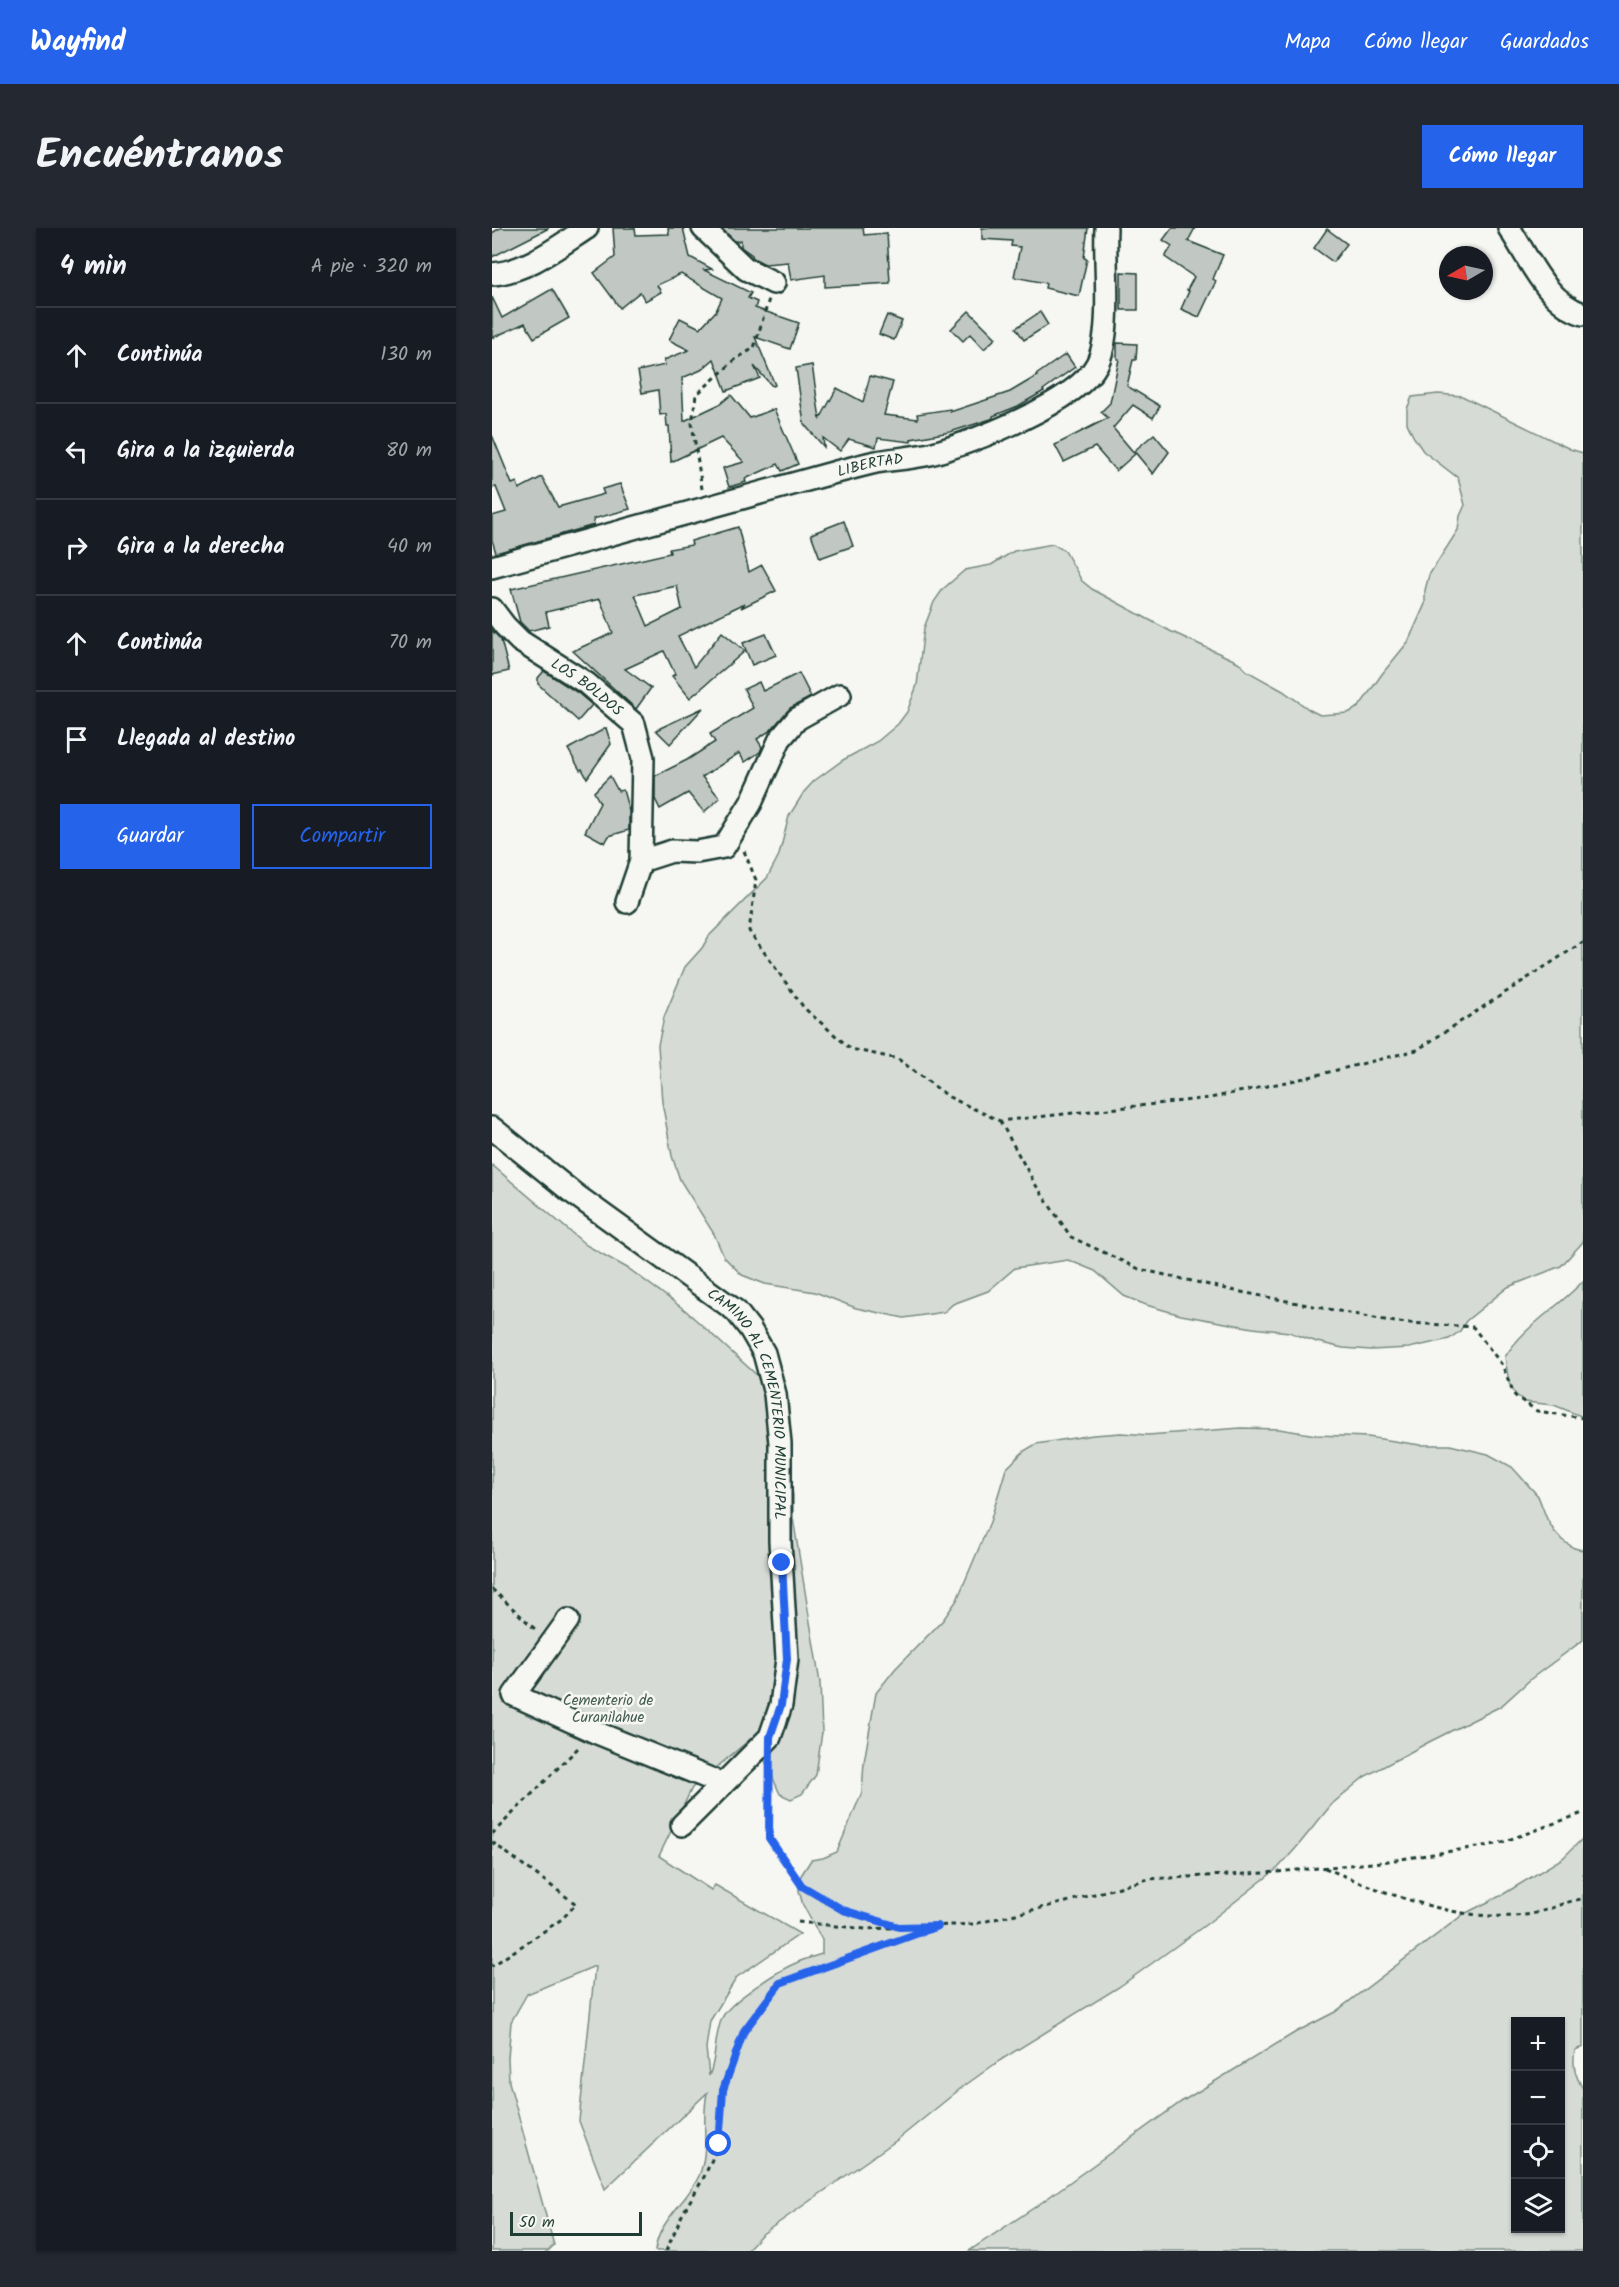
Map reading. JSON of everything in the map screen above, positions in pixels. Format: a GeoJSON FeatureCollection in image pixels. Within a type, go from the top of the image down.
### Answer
{"type":"FeatureCollection","features":[{"type":"Feature","properties":{"kind":"street"},"geometry":{"type":"LineString","coordinates":[[492,274],[500,274],[539,258],[586,228]]}},
{"type":"Feature","properties":{"kind":"street"},"geometry":{"type":"LineString","coordinates":[[703,228],[746,269],[774,283]]}},
{"type":"Feature","properties":{"kind":"street","name":"LIBERTAD"},"geometry":{"type":"LineString","coordinates":[[492,567],[836,472],[875,462],[929,454],[986,435],[1041,409],[1078,386],[1097,365],[1104,340],[1106,228]]}},
{"type":"Feature","properties":{"kind":"street"},"geometry":{"type":"LineString","coordinates":[[1509,228],[1549,291],[1560,302],[1583,314]]}},
{"type":"Feature","properties":{"kind":"street","name":"LOS BOLDOS"},"geometry":{"type":"LineString","coordinates":[[492,609],[520,641],[586,683],[634,724],[643,758],[641,861],[627,902]]}},
{"type":"Feature","properties":{"kind":"street"},"geometry":{"type":"LineString","coordinates":[[641,861],[672,850],[696,852],[724,847],[751,803],[780,739],[797,720],[840,695]]}},
{"type":"Feature","properties":{"kind":"street","name":"CAMINO AL CEMENTERIO MUNICIPAL"},"geometry":{"type":"LineString","coordinates":[[492,1128],[573,1193],[736,1311],[764,1353],[775,1394],[780,1443],[780,1540],[787,1659],[781,1705],[770,1737],[682,1825]]}},
{"type":"Feature","properties":{"kind":"street"},"geometry":{"type":"LineString","coordinates":[[568,1620],[514,1695],[595,1732],[723,1784]]}},
{"type":"Feature","properties":{"kind":"path"},"geometry":{"type":"LineString","coordinates":[[705,509],[692,423],[696,395],[736,359],[754,348],[774,283]]}},
{"type":"Feature","properties":{"kind":"path"},"geometry":{"type":"LineString","coordinates":[[736,830],[756,880],[749,931],[804,1008],[851,1049],[897,1059],[949,1097],[1000,1121],[1210,1098],[1305,1078],[1417,1050],[1583,942]]}},
{"type":"Feature","properties":{"kind":"path"},"geometry":{"type":"LineString","coordinates":[[1000,1121],[1035,1184],[1071,1236],[1139,1269],[1236,1291],[1395,1322],[1473,1327],[1502,1365],[1515,1396],[1537,1411],[1583,1419]]}},
{"type":"Feature","properties":{"kind":"path"},"geometry":{"type":"LineString","coordinates":[[492,1589],[551,1644]]}},
{"type":"Feature","properties":{"kind":"path"},"geometry":{"type":"LineString","coordinates":[[492,1834],[595,1732]]}},
{"type":"Feature","properties":{"kind":"path"},"geometry":{"type":"LineString","coordinates":[[770,1737],[769,1838],[802,1886],[843,1910],[899,1927]]}},
{"type":"Feature","properties":{"kind":"path"},"geometry":{"type":"LineString","coordinates":[[798,1922],[866,1929],[974,1924],[1148,1879],[1323,1868],[1382,1862],[1497,1844],[1583,1813]]}},
{"type":"Feature","properties":{"kind":"path"},"geometry":{"type":"LineString","coordinates":[[492,1842],[576,1904],[562,1919],[492,1966]]}},
{"type":"Feature","properties":{"kind":"path"},"geometry":{"type":"LineString","coordinates":[[1323,1868],[1421,1904],[1479,1915],[1526,1915],[1583,1899]]}},
{"type":"Feature","properties":{"kind":"path"},"geometry":{"type":"LineString","coordinates":[[666,2251],[719,2144],[723,2090],[744,2031],[780,1983],[938,1926]]}},
{"type":"Feature","properties":{"kind":"green space"},"geometry":{"type":"Polygon","coordinates":[[[1438,394],[1462,396],[1570,449],[1583,453],[1583,1242],[1561,1266],[1508,1287],[1466,1321],[1460,1331],[1449,1339],[1409,1348],[1371,1350],[1343,1348],[1289,1332],[1181,1315],[1146,1305],[1124,1296],[1095,1271],[1068,1260],[1015,1268],[988,1291],[953,1304],[944,1312],[904,1318],[856,1308],[815,1292],[765,1284],[742,1275],[724,1257],[714,1234],[680,1180],[672,1156],[662,1102],[658,1045],[664,1017],[685,967],[702,948],[709,936],[767,878],[779,855],[789,816],[804,792],[814,781],[843,760],[878,741],[898,724],[907,712],[917,685],[924,628],[934,602],[943,589],[965,570],[991,565],[1014,551],[1053,544],[1065,551],[1082,581],[1092,589],[1170,631],[1238,662],[1247,671],[1320,715],[1348,713],[1359,707],[1408,642],[1425,604],[1425,590],[1429,575],[1458,530],[1460,516],[1465,505],[1458,478],[1423,451],[1407,423],[1407,409],[1412,397],[1438,394]]]}},
{"type":"Feature","properties":{"kind":"green space","name":"Cementerio de Curanilahue"},"geometry":{"type":"Polygon","coordinates":[[[492,1165],[586,1245],[629,1269],[685,1310],[760,1378],[772,1398],[783,1431],[793,1495],[793,1518],[820,1683],[822,1732],[816,1775],[802,1794],[791,1799],[780,1794],[754,1736],[692,1788],[659,1856],[711,1890],[715,1885],[800,1934],[737,1977],[710,2021],[706,2048],[709,2076],[719,2025],[726,2011],[744,1995],[778,1972],[822,1954],[822,1940],[803,1905],[799,1891],[800,1877],[811,1860],[837,1852],[862,1792],[864,1762],[876,1693],[895,1669],[943,1620],[957,1600],[990,1522],[1006,1469],[1024,1451],[1036,1444],[1093,1435],[1121,1433],[1148,1435],[1241,1428],[1368,1437],[1420,1445],[1450,1445],[1488,1454],[1512,1467],[1538,1496],[1554,1531],[1574,1548],[1583,1550],[1583,1640],[1532,1678],[1501,1706],[1364,1777],[1332,1804],[1278,1868],[1204,1926],[1119,1987],[999,2061],[897,2140],[761,2235],[746,2251],[655,2251],[661,2230],[699,2176],[704,2156],[707,2093],[605,2189],[579,2121],[595,1966],[527,1994],[511,2022],[509,2082],[554,2245],[548,2251],[492,2251],[492,1165]]]}},
{"type":"Feature","properties":{"kind":"green space"},"geometry":{"type":"Polygon","coordinates":[[[1583,1281],[1583,1417],[1554,1405],[1525,1402],[1515,1394],[1509,1383],[1505,1357],[1531,1326],[1583,1281]]]}},
{"type":"Feature","properties":{"kind":"green space"},"geometry":{"type":"Polygon","coordinates":[[[1583,1838],[1583,2047],[1575,2050],[1574,2065],[1583,2089],[1583,2251],[969,2251],[1038,2205],[1181,2102],[1296,2032],[1335,2012],[1464,1914],[1502,1895],[1563,1858],[1583,1838]]]}},
{"type":"Feature","properties":{"kind":"building"},"geometry":{"type":"Polygon","coordinates":[[[500,228],[549,228],[492,257],[492,233],[500,228]]]}},
{"type":"Feature","properties":{"kind":"building"},"geometry":{"type":"Polygon","coordinates":[[[613,228],[635,228],[636,235],[669,234],[668,228],[683,228],[690,257],[712,269],[704,270],[751,293],[748,298],[757,302],[755,308],[799,323],[790,349],[755,337],[775,385],[772,386],[754,366],[760,378],[726,391],[714,359],[701,370],[682,378],[684,421],[720,404],[731,395],[750,418],[774,409],[798,464],[782,471],[778,464],[745,479],[746,482],[729,487],[723,468],[744,462],[721,438],[671,462],[669,426],[667,426],[666,414],[660,415],[658,390],[642,393],[638,371],[665,365],[664,360],[689,350],[669,340],[680,318],[700,328],[716,311],[722,298],[681,274],[657,285],[661,292],[645,301],[640,292],[620,308],[594,273],[615,257],[613,228]]]}},
{"type":"Feature","properties":{"kind":"building"},"geometry":{"type":"Polygon","coordinates":[[[721,228],[863,228],[864,235],[887,233],[890,283],[825,287],[825,275],[791,280],[788,262],[765,264],[753,258],[741,247],[741,240],[736,242],[721,228]]]}},
{"type":"Feature","properties":{"kind":"building"},"geometry":{"type":"Polygon","coordinates":[[[982,228],[1088,228],[1084,258],[1087,259],[1079,296],[1045,288],[1046,283],[1014,277],[1020,247],[1011,246],[1012,241],[982,239],[982,228]]]}},
{"type":"Feature","properties":{"kind":"building"},"geometry":{"type":"Polygon","coordinates":[[[1172,228],[1195,228],[1188,241],[1223,255],[1213,279],[1216,281],[1199,317],[1181,309],[1194,277],[1165,257],[1172,246],[1163,240],[1172,228]]]}},
{"type":"Feature","properties":{"kind":"building"},"geometry":{"type":"Polygon","coordinates":[[[1327,229],[1347,244],[1333,262],[1314,248],[1327,229]]]}},
{"type":"Feature","properties":{"kind":"building"},"geometry":{"type":"Polygon","coordinates":[[[1121,272],[1138,273],[1138,310],[1121,310],[1121,272]]]}},
{"type":"Feature","properties":{"kind":"building"},"geometry":{"type":"Polygon","coordinates":[[[552,289],[569,318],[534,338],[525,323],[492,338],[492,297],[502,318],[552,289]]]}},
{"type":"Feature","properties":{"kind":"building"},"geometry":{"type":"Polygon","coordinates":[[[969,311],[996,338],[984,349],[970,334],[963,341],[951,329],[969,311]]]}},
{"type":"Feature","properties":{"kind":"building"},"geometry":{"type":"Polygon","coordinates":[[[1040,312],[1048,325],[1024,340],[1016,328],[1040,312]]]}},
{"type":"Feature","properties":{"kind":"building"},"geometry":{"type":"Polygon","coordinates":[[[887,315],[902,321],[894,340],[879,334],[887,315]]]}},
{"type":"Feature","properties":{"kind":"building"},"geometry":{"type":"Polygon","coordinates":[[[1117,343],[1137,344],[1136,360],[1133,360],[1127,386],[1160,406],[1153,418],[1133,405],[1113,428],[1135,454],[1116,471],[1095,447],[1064,462],[1055,445],[1108,418],[1101,412],[1110,403],[1119,359],[1117,359],[1117,343]]]}},
{"type":"Feature","properties":{"kind":"building"},"geometry":{"type":"Polygon","coordinates":[[[1066,354],[1075,367],[1044,391],[991,419],[950,432],[911,439],[911,442],[878,438],[876,447],[849,439],[840,451],[823,438],[824,447],[804,424],[796,368],[812,365],[820,419],[837,388],[863,402],[870,376],[893,382],[884,415],[918,419],[917,414],[950,409],[950,412],[1010,392],[1037,376],[1066,354]]]}},
{"type":"Feature","properties":{"kind":"building"},"geometry":{"type":"Polygon","coordinates":[[[1154,434],[1169,452],[1153,474],[1134,451],[1154,434]]]}},
{"type":"Feature","properties":{"kind":"building"},"geometry":{"type":"Polygon","coordinates":[[[492,435],[512,484],[517,482],[519,489],[542,477],[558,507],[604,494],[602,489],[620,484],[630,509],[593,519],[594,525],[496,553],[492,540],[492,516],[506,512],[496,487],[492,488],[492,435]]]}},
{"type":"Feature","properties":{"kind":"building"},"geometry":{"type":"Polygon","coordinates":[[[844,521],[853,546],[820,558],[811,534],[844,521]]]}},
{"type":"Feature","properties":{"kind":"building"},"geometry":{"type":"Polygon","coordinates":[[[738,527],[749,572],[762,565],[776,591],[741,608],[745,603],[678,636],[694,667],[722,632],[745,651],[690,698],[672,676],[675,674],[664,651],[625,669],[651,688],[636,709],[573,651],[613,633],[600,599],[546,612],[549,626],[529,631],[520,622],[511,589],[670,553],[669,549],[692,545],[691,541],[738,527]],[[677,586],[635,595],[648,626],[682,609],[677,586]]]}},
{"type":"Feature","properties":{"kind":"building"},"geometry":{"type":"Polygon","coordinates":[[[492,630],[501,640],[509,671],[492,675],[492,630]]]}},
{"type":"Feature","properties":{"kind":"building"},"geometry":{"type":"Polygon","coordinates":[[[766,634],[776,655],[752,665],[743,643],[766,634]]]}},
{"type":"Feature","properties":{"kind":"building"},"geometry":{"type":"Polygon","coordinates":[[[544,671],[592,705],[578,721],[538,684],[538,678],[544,671]]]}},
{"type":"Feature","properties":{"kind":"building"},"geometry":{"type":"Polygon","coordinates":[[[799,673],[811,697],[790,708],[771,730],[757,739],[762,747],[760,752],[745,762],[739,753],[702,777],[720,798],[704,812],[688,793],[660,809],[655,799],[655,776],[687,760],[715,742],[710,734],[753,708],[744,689],[759,682],[763,691],[799,673]]]}},
{"type":"Feature","properties":{"kind":"building"},"geometry":{"type":"Polygon","coordinates":[[[703,708],[670,744],[656,730],[703,708]]]}},
{"type":"Feature","properties":{"kind":"building"},"geometry":{"type":"Polygon","coordinates":[[[606,728],[611,744],[587,778],[568,749],[606,728]]]}},
{"type":"Feature","properties":{"kind":"building"},"geometry":{"type":"Polygon","coordinates":[[[610,776],[618,791],[623,790],[629,811],[629,830],[609,836],[605,843],[585,832],[600,803],[594,792],[610,776]]]}},
{"type":"Feature","properties":{"kind":"route"},"geometry":{"type":"LineString","coordinates":[[719,2144],[723,2090],[744,2031],[780,1983],[938,1926],[899,1927],[843,1910],[802,1886],[769,1838],[770,1737],[781,1705],[787,1659],[782,1563]]}}]}
